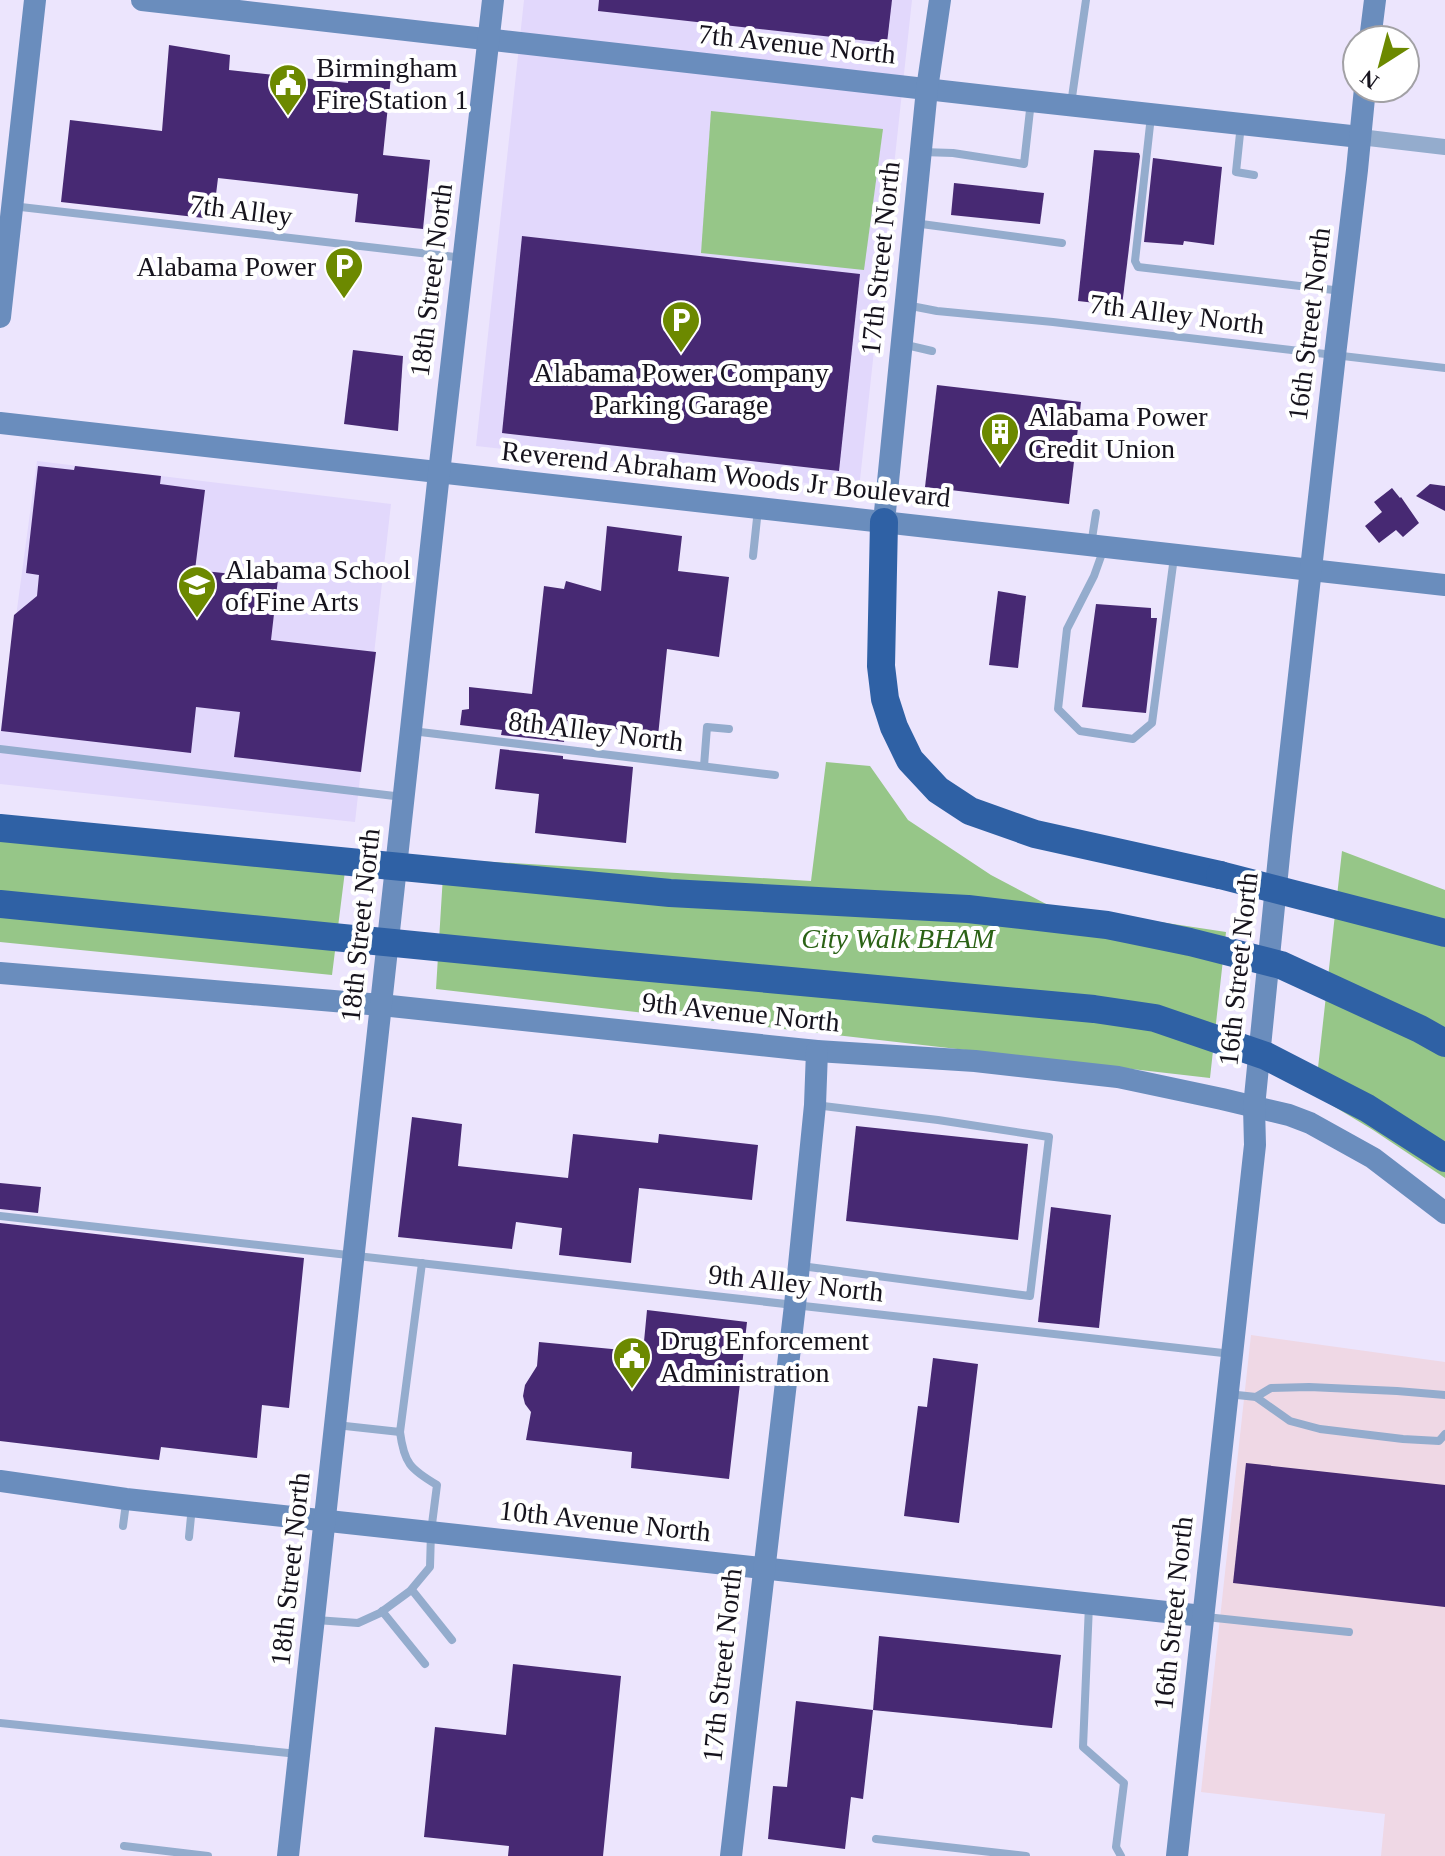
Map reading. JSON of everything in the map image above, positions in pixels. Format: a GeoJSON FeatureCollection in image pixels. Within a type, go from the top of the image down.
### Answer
{"type":"FeatureCollection","features":[{"type":"Feature","properties":{"kind":"highway"},"geometry":{"type":"LineString","coordinates":[[884,522],[881,651],[885,699],[910,760],[938,790],[970,811],[1035,834],[1220,875],[1445,933]]}},
{"type":"Feature","properties":{"kind":"highway"},"geometry":{"type":"LineString","coordinates":[[0,828],[670,893],[968,909],[1107,925],[1281,965],[1445,1043]]}},
{"type":"Feature","properties":{"kind":"highway"},"geometry":{"type":"LineString","coordinates":[[0,904],[1094,1009],[1155,1018],[1266,1056],[1367,1108],[1445,1158]]}},
{"type":"Feature","properties":{"kind":"street"},"geometry":{"type":"LineString","coordinates":[[1,303],[35,0]]}},
{"type":"Feature","properties":{"kind":"street","name":"7th Avenue North"},"geometry":{"type":"LineString","coordinates":[[142,0],[1445,147]]}},
{"type":"Feature","properties":{"kind":"street","name":"18th Street North"},"geometry":{"type":"LineString","coordinates":[[288,1856],[493,0]]}},
{"type":"Feature","properties":{"kind":"street","name":"17th Street North"},"geometry":{"type":"LineString","coordinates":[[884,522],[927,89],[940,0]]}},
{"type":"Feature","properties":{"kind":"street"},"geometry":{"type":"LineString","coordinates":[[1372,24],[1375,0]]}},
{"type":"Feature","properties":{"kind":"street","name":"16th Street North"},"geometry":{"type":"LineString","coordinates":[[1177,1856],[1255,1145],[1254,1107],[1281,836],[1363,104]]}},
{"type":"Feature","properties":{"kind":"street","name":"Reverend Abraham Woods Jr Boulevard"},"geometry":{"type":"LineString","coordinates":[[0,423],[1445,585]]}},
{"type":"Feature","properties":{"kind":"street","name":"9th Avenue North"},"geometry":{"type":"LineString","coordinates":[[0,973],[381,1005],[817,1051],[975,1061],[1118,1077],[1289,1115],[1310,1123],[1373,1158],[1445,1213]]}},
{"type":"Feature","properties":{"kind":"street","name":"17th Street North"},"geometry":{"type":"LineString","coordinates":[[731,1856],[795,1305],[815,1105],[817,1051]]}},
{"type":"Feature","properties":{"kind":"street","name":"10th Avenue North"},"geometry":{"type":"LineString","coordinates":[[0,1481],[126,1499],[1203,1616]]}},
{"type":"Feature","properties":{"kind":"lane"},"geometry":{"type":"LineString","coordinates":[[1071,105],[1086,0]]}},
{"type":"Feature","properties":{"kind":"lane"},"geometry":{"type":"LineString","coordinates":[[921,152],[953,153],[1024,164],[1031,101]]}},
{"type":"Feature","properties":{"kind":"lane"},"geometry":{"type":"LineString","coordinates":[[1152,114],[1135,261],[1138,267],[1342,291]]}},
{"type":"Feature","properties":{"kind":"lane"},"geometry":{"type":"LineString","coordinates":[[1241,124],[1236,172],[1254,175]]}},
{"type":"Feature","properties":{"kind":"lane","name":"7th Alley"},"geometry":{"type":"LineString","coordinates":[[12,206],[464,258]]}},
{"type":"Feature","properties":{"kind":"lane"},"geometry":{"type":"LineString","coordinates":[[913,222],[1062,243]]}},
{"type":"Feature","properties":{"kind":"lane","name":"7th Alley North"},"geometry":{"type":"LineString","coordinates":[[904,305],[1445,368]]}},
{"type":"Feature","properties":{"kind":"lane"},"geometry":{"type":"LineString","coordinates":[[901,344],[932,351]]}},
{"type":"Feature","properties":{"kind":"lane"},"geometry":{"type":"LineString","coordinates":[[753,556],[758,508]]}},
{"type":"Feature","properties":{"kind":"lane"},"geometry":{"type":"LineString","coordinates":[[1096,513],[1098,546],[1094,576],[1067,629],[1058,709],[1080,731],[1133,739],[1152,723],[1174,555]]}},
{"type":"Feature","properties":{"kind":"lane"},"geometry":{"type":"LineString","coordinates":[[704,766],[707,727],[729,729]]}},
{"type":"Feature","properties":{"kind":"lane","name":"8th Alley North"},"geometry":{"type":"LineString","coordinates":[[411,731],[775,775]]}},
{"type":"Feature","properties":{"kind":"lane"},"geometry":{"type":"LineString","coordinates":[[0,749],[404,797]]}},
{"type":"Feature","properties":{"kind":"lane"},"geometry":{"type":"LineString","coordinates":[[799,1265],[1030,1296],[1049,1137],[815,1105]]}},
{"type":"Feature","properties":{"kind":"lane","name":"9th Alley North"},"geometry":{"type":"LineString","coordinates":[[0,1216],[1232,1354]]}},
{"type":"Feature","properties":{"kind":"lane"},"geometry":{"type":"LineString","coordinates":[[314,1620],[358,1623],[412,1590],[430,1567],[437,1485],[416,1473],[403,1455],[400,1432],[422,1263]]}},
{"type":"Feature","properties":{"kind":"lane"},"geometry":{"type":"LineString","coordinates":[[1256,1397],[1271,1388],[1309,1387],[1445,1395]]}},
{"type":"Feature","properties":{"kind":"lane"},"geometry":{"type":"LineString","coordinates":[[1228,1394],[1256,1397],[1290,1421],[1320,1429],[1439,1441],[1445,1434]]}},
{"type":"Feature","properties":{"kind":"lane"},"geometry":{"type":"LineString","coordinates":[[335,1425],[400,1432]]}},
{"type":"Feature","properties":{"kind":"lane"},"geometry":{"type":"LineString","coordinates":[[123,1526],[126,1499]]}},
{"type":"Feature","properties":{"kind":"lane"},"geometry":{"type":"LineString","coordinates":[[189,1537],[192,1506]]}},
{"type":"Feature","properties":{"kind":"lane"},"geometry":{"type":"LineString","coordinates":[[412,1590],[452,1640]]}},
{"type":"Feature","properties":{"kind":"lane"},"geometry":{"type":"LineString","coordinates":[[1089,1604],[1083,1747],[1124,1783],[1116,1847],[1121,1856]]}},
{"type":"Feature","properties":{"kind":"lane"},"geometry":{"type":"LineString","coordinates":[[382,1611],[425,1664]]}},
{"type":"Feature","properties":{"kind":"lane"},"geometry":{"type":"LineString","coordinates":[[1203,1616],[1349,1632]]}},
{"type":"Feature","properties":{"kind":"lane"},"geometry":{"type":"LineString","coordinates":[[0,1723],[300,1754]]}},
{"type":"Feature","properties":{"kind":"lane"},"geometry":{"type":"LineString","coordinates":[[876,1839],[1026,1856]]}},
{"type":"Feature","properties":{"kind":"lane"},"geometry":{"type":"LineString","coordinates":[[124,1846],[208,1856]]}},
{"type":"Feature","properties":{"kind":"shaded area"},"geometry":{"type":"Polygon","coordinates":[[[524,0],[912,0],[859,489],[476,446],[524,0]]]}},
{"type":"Feature","properties":{"kind":"shaded area","name":"Alabama School of Fine Arts"},"geometry":{"type":"Polygon","coordinates":[[[37,461],[391,504],[355,822],[0,784],[0,735],[37,461]]]}},
{"type":"Feature","properties":{"kind":"shaded area"},"geometry":{"type":"Polygon","coordinates":[[[1251,1335],[1445,1362],[1445,1856],[1381,1856],[1385,1814],[1201,1792],[1251,1335]]]}},
{"type":"Feature","properties":{"kind":"green space"},"geometry":{"type":"Polygon","coordinates":[[[711,111],[883,129],[864,270],[701,253],[711,111]]]}},
{"type":"Feature","properties":{"kind":"green space","name":"City Walk BHAM"},"geometry":{"type":"Polygon","coordinates":[[[826,762],[870,766],[908,820],[991,875],[1048,905],[1226,932],[1210,1078],[436,989],[444,859],[811,881],[826,762]]]}},
{"type":"Feature","properties":{"kind":"green space"},"geometry":{"type":"Polygon","coordinates":[[[0,825],[347,855],[332,975],[0,942],[0,825]]]}},
{"type":"Feature","properties":{"kind":"green space"},"geometry":{"type":"Polygon","coordinates":[[[1342,851],[1445,890],[1445,1178],[1315,1095],[1342,851]]]}},
{"type":"Feature","properties":{"kind":"building"},"geometry":{"type":"Polygon","coordinates":[[[599,0],[892,0],[887,43],[598,11],[599,0]]]}},
{"type":"Feature","properties":{"kind":"building"},"geometry":{"type":"Polygon","coordinates":[[[169,45],[230,55],[229,70],[348,83],[350,62],[392,66],[383,155],[430,160],[423,229],[355,222],[358,194],[218,178],[213,219],[61,202],[70,120],[162,131],[169,45]]]}},
{"type":"Feature","properties":{"kind":"building"},"geometry":{"type":"Polygon","coordinates":[[[1094,150],[1139,153],[1140,156],[1122,306],[1078,301],[1094,150]]]}},
{"type":"Feature","properties":{"kind":"building"},"geometry":{"type":"Polygon","coordinates":[[[1153,158],[1222,167],[1214,245],[1184,241],[1183,245],[1144,242],[1153,158]]]}},
{"type":"Feature","properties":{"kind":"building"},"geometry":{"type":"Polygon","coordinates":[[[954,183],[1044,193],[1040,224],[951,215],[954,183]]]}},
{"type":"Feature","properties":{"kind":"building","name":"Alabama Power Company Parking Garage"},"geometry":{"type":"Polygon","coordinates":[[[522,236],[860,274],[839,471],[502,433],[522,236]]]}},
{"type":"Feature","properties":{"kind":"building"},"geometry":{"type":"Polygon","coordinates":[[[353,350],[403,356],[398,431],[344,424],[353,350]]]}},
{"type":"Feature","properties":{"kind":"building","name":"Alabama Power Credit Union"},"geometry":{"type":"Polygon","coordinates":[[[937,385],[1081,402],[1069,504],[925,487],[937,385]]]}},
{"type":"Feature","properties":{"kind":"building","name":"Alabama School of Fine Arts"},"geometry":{"type":"Polygon","coordinates":[[[38,466],[74,470],[75,466],[161,476],[160,484],[205,490],[195,570],[278,579],[271,640],[376,652],[361,772],[234,757],[240,712],[196,707],[191,753],[1,731],[14,615],[37,596],[39,575],[26,573],[38,466]]]}},
{"type":"Feature","properties":{"kind":"building"},"geometry":{"type":"Polygon","coordinates":[[[1430,484],[1445,486],[1445,511],[1416,496],[1430,484]]]}},
{"type":"Feature","properties":{"kind":"building"},"geometry":{"type":"Polygon","coordinates":[[[1392,488],[1419,523],[1403,537],[1396,530],[1379,543],[1365,526],[1382,512],[1374,502],[1392,488]]]}},
{"type":"Feature","properties":{"kind":"building"},"geometry":{"type":"Polygon","coordinates":[[[607,526],[682,536],[678,571],[729,577],[719,657],[667,649],[658,736],[567,721],[564,742],[501,735],[502,730],[460,725],[462,710],[469,709],[469,687],[532,694],[544,586],[564,589],[566,581],[601,591],[607,526]]]}},
{"type":"Feature","properties":{"kind":"building"},"geometry":{"type":"Polygon","coordinates":[[[998,591],[1026,596],[1018,668],[989,665],[998,591]]]}},
{"type":"Feature","properties":{"kind":"building"},"geometry":{"type":"Polygon","coordinates":[[[1096,604],[1151,608],[1151,618],[1157,618],[1146,713],[1082,707],[1096,604]]]}},
{"type":"Feature","properties":{"kind":"building"},"geometry":{"type":"Polygon","coordinates":[[[500,749],[633,767],[626,843],[535,833],[539,794],[495,789],[500,749]]]}},
{"type":"Feature","properties":{"kind":"building"},"geometry":{"type":"Polygon","coordinates":[[[412,1117],[462,1124],[458,1166],[568,1178],[573,1134],[658,1143],[659,1134],[758,1145],[752,1200],[639,1188],[631,1263],[559,1255],[562,1228],[516,1222],[512,1249],[398,1237],[412,1117]]]}},
{"type":"Feature","properties":{"kind":"building"},"geometry":{"type":"Polygon","coordinates":[[[856,1126],[1028,1144],[1018,1240],[846,1221],[856,1126]]]}},
{"type":"Feature","properties":{"kind":"building"},"geometry":{"type":"Polygon","coordinates":[[[0,1183],[41,1187],[38,1213],[0,1209],[0,1183]]]}},
{"type":"Feature","properties":{"kind":"building"},"geometry":{"type":"Polygon","coordinates":[[[1051,1207],[1111,1215],[1099,1328],[1038,1322],[1051,1207]]]}},
{"type":"Feature","properties":{"kind":"building"},"geometry":{"type":"Polygon","coordinates":[[[0,1223],[304,1258],[289,1408],[262,1405],[257,1458],[161,1447],[159,1460],[0,1441],[0,1223]]]}},
{"type":"Feature","properties":{"kind":"building","name":"Drug Enforcement Administration"},"geometry":{"type":"Polygon","coordinates":[[[647,1310],[747,1322],[729,1479],[631,1468],[632,1452],[526,1440],[531,1412],[523,1396],[525,1385],[537,1366],[539,1342],[643,1352],[647,1310]]]}},
{"type":"Feature","properties":{"kind":"building"},"geometry":{"type":"Polygon","coordinates":[[[933,1358],[978,1364],[959,1523],[904,1516],[918,1406],[927,1407],[933,1358]]]}},
{"type":"Feature","properties":{"kind":"building"},"geometry":{"type":"Polygon","coordinates":[[[1246,1463],[1445,1485],[1445,1607],[1233,1583],[1246,1463]]]}},
{"type":"Feature","properties":{"kind":"building"},"geometry":{"type":"Polygon","coordinates":[[[879,1636],[1061,1655],[1052,1728],[873,1710],[879,1636]]]}},
{"type":"Feature","properties":{"kind":"building"},"geometry":{"type":"Polygon","coordinates":[[[513,1664],[621,1676],[603,1856],[508,1856],[509,1846],[424,1837],[435,1727],[506,1735],[513,1664]]]}},
{"type":"Feature","properties":{"kind":"building"},"geometry":{"type":"Polygon","coordinates":[[[796,1701],[873,1710],[863,1799],[851,1797],[845,1849],[768,1839],[773,1786],[787,1787],[796,1701]]]}},
{"type":"Feature","properties":{"kind":"place","name":"Birmingham Fire Station 1"},"geometry":{"type":"Point","coordinates":[288,117]}},
{"type":"Feature","properties":{"kind":"place","name":"Alabama Power"},"geometry":{"type":"Point","coordinates":[344,300]}},
{"type":"Feature","properties":{"kind":"place","name":"Alabama Power Company Parking Garage"},"geometry":{"type":"Point","coordinates":[681,354]}},
{"type":"Feature","properties":{"kind":"place","name":"Alabama Power Credit Union"},"geometry":{"type":"Point","coordinates":[1000,466]}},
{"type":"Feature","properties":{"kind":"place","name":"Alabama School of Fine Arts"},"geometry":{"type":"Point","coordinates":[197,619]}},
{"type":"Feature","properties":{"kind":"place","name":"Drug Enforcement Administration"},"geometry":{"type":"Point","coordinates":[632,1390]}}]}
